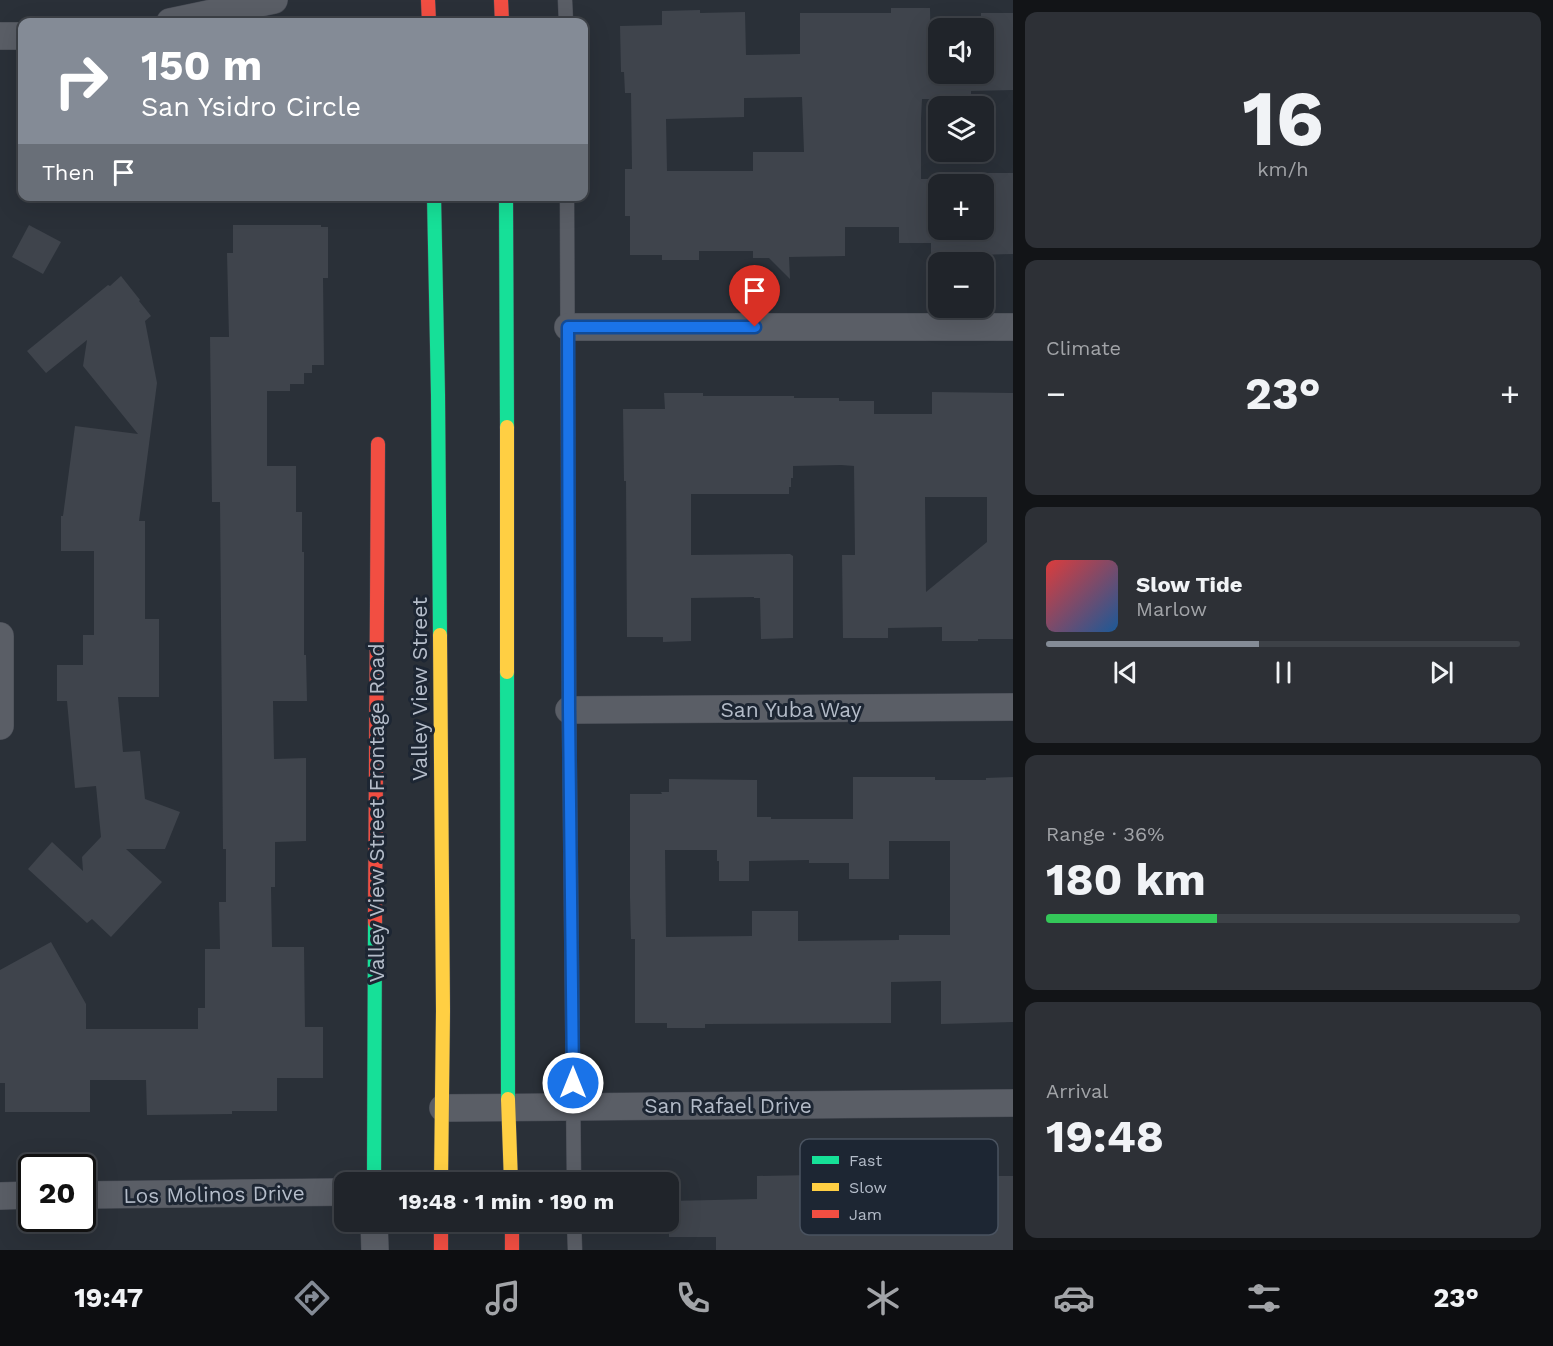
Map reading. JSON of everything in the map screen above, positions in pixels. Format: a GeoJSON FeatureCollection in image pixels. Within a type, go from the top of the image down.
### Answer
{"type":"FeatureCollection","features":[{"type":"Feature","properties":{"kind":"main road"},"geometry":{"type":"LineString","coordinates":[[428,0],[429,18]]}},
{"type":"Feature","properties":{"kind":"main road"},"geometry":{"type":"LineString","coordinates":[[501,0],[502,18]]}},
{"type":"Feature","properties":{"kind":"main road","name":"Valley View Street"},"geometry":{"type":"LineString","coordinates":[[434,201],[443,1108],[441,1172]]}},
{"type":"Feature","properties":{"kind":"main road"},"geometry":{"type":"LineString","coordinates":[[506,201],[508,1107],[511,1172]]}},
{"type":"Feature","properties":{"kind":"main road","name":"Valley View Street Frontage Road"},"geometry":{"type":"LineString","coordinates":[[374,1172],[378,444]]}},
{"type":"Feature","properties":{"kind":"main road"},"geometry":{"type":"LineString","coordinates":[[441,1232],[441,1250]]}},
{"type":"Feature","properties":{"kind":"main road"},"geometry":{"type":"LineString","coordinates":[[512,1232],[512,1250]]}},
{"type":"Feature","properties":{"kind":"street"},"geometry":{"type":"LineString","coordinates":[[189,18],[273,0]]}},
{"type":"Feature","properties":{"kind":"street"},"geometry":{"type":"LineString","coordinates":[[0,36],[18,36]]}},
{"type":"Feature","properties":{"kind":"street"},"geometry":{"type":"LineString","coordinates":[[568,327],[1013,327]]}},
{"type":"Feature","properties":{"kind":"street"},"geometry":{"type":"LineString","coordinates":[[0,636],[0,726]]}},
{"type":"Feature","properties":{"kind":"street","name":"San Yuba Way"},"geometry":{"type":"LineString","coordinates":[[569,710],[1013,708]]}},
{"type":"Feature","properties":{"kind":"street","name":"San Rafael Drive"},"geometry":{"type":"LineString","coordinates":[[443,1108],[1013,1103]]}},
{"type":"Feature","properties":{"kind":"street","name":"Los Molinos Drive"},"geometry":{"type":"LineString","coordinates":[[96,1195],[334,1192]]}},
{"type":"Feature","properties":{"kind":"street"},"geometry":{"type":"LineString","coordinates":[[0,1196],[18,1196]]}},
{"type":"Feature","properties":{"kind":"street"},"geometry":{"type":"LineString","coordinates":[[374,1232],[375,1250]]}},
{"type":"Feature","properties":{"kind":"lane"},"geometry":{"type":"LineString","coordinates":[[565,0],[566,18]]}},
{"type":"Feature","properties":{"kind":"lane"},"geometry":{"type":"LineString","coordinates":[[567,201],[574,1172]]}},
{"type":"Feature","properties":{"kind":"lane"},"geometry":{"type":"LineString","coordinates":[[574,1232],[575,1250]]}},
{"type":"Feature","properties":{"kind":"building"},"geometry":{"type":"Polygon","coordinates":[[[891,8],[930,8],[928,84],[994,84],[994,18],[981,18],[981,13],[1013,13],[1013,90],[971,91],[971,96],[928,96],[928,99],[922,99],[921,179],[928,179],[928,240],[994,240],[994,174],[982,173],[1013,173],[1013,254],[931,252],[931,243],[899,243],[899,227],[845,227],[845,256],[789,257],[790,279],[769,258],[753,258],[753,251],[699,251],[699,260],[662,260],[662,255],[630,255],[630,216],[625,216],[625,169],[632,169],[631,93],[625,93],[624,72],[621,72],[620,26],[662,25],[662,11],[745,12],[746,55],[800,54],[800,13],[891,13],[891,8]],[[802,97],[744,98],[744,117],[666,119],[667,171],[753,171],[753,152],[804,152],[802,97]]]}},
{"type":"Feature","properties":{"kind":"building"},"geometry":{"type":"Polygon","coordinates":[[[29,225],[61,242],[43,274],[12,257],[29,225]]]}},
{"type":"Feature","properties":{"kind":"building"},"geometry":{"type":"Polygon","coordinates":[[[233,225],[321,225],[321,227],[328,227],[328,278],[323,278],[324,365],[312,365],[312,373],[304,373],[304,384],[290,384],[290,391],[267,391],[267,466],[296,466],[296,512],[302,512],[307,701],[273,701],[274,759],[306,758],[306,841],[275,842],[275,887],[271,887],[272,947],[304,947],[305,1027],[323,1027],[323,1078],[277,1078],[277,1111],[147,1115],[146,1080],[90,1080],[90,1112],[5,1112],[5,1083],[0,1083],[0,970],[51,942],[86,1004],[86,1029],[198,1029],[198,1008],[205,1008],[205,949],[220,949],[219,902],[226,902],[226,849],[223,849],[220,502],[212,502],[210,337],[229,337],[227,253],[233,253],[233,225]]]}},
{"type":"Feature","properties":{"kind":"building"},"geometry":{"type":"Polygon","coordinates":[[[121,276],[151,316],[145,321],[157,383],[139,521],[145,521],[145,619],[159,619],[159,697],[118,697],[123,752],[140,751],[145,799],[180,812],[165,849],[126,849],[162,882],[111,937],[92,919],[87,923],[28,869],[52,842],[83,871],[82,857],[101,837],[96,786],[75,788],[67,701],[57,701],[57,665],[83,665],[83,635],[94,635],[94,551],[61,551],[61,516],[63,516],[75,426],[138,434],[83,366],[87,340],[46,373],[27,351],[121,276]]]}},
{"type":"Feature","properties":{"kind":"building"},"geometry":{"type":"Polygon","coordinates":[[[932,392],[1013,393],[1013,639],[942,641],[942,627],[888,628],[888,638],[843,638],[842,555],[855,555],[854,466],[841,465],[793,466],[789,494],[691,494],[691,555],[790,554],[793,556],[793,638],[761,639],[760,598],[754,597],[691,598],[691,641],[663,642],[663,637],[627,637],[623,409],[665,409],[664,393],[703,393],[703,396],[794,396],[794,398],[839,398],[839,401],[874,401],[874,414],[932,414],[932,392]],[[925,497],[926,592],[987,542],[987,497],[925,497]]]}},
{"type":"Feature","properties":{"kind":"building"},"geometry":{"type":"Polygon","coordinates":[[[853,777],[935,777],[935,780],[986,780],[986,778],[1013,777],[1013,1022],[941,1024],[941,981],[891,982],[891,1023],[705,1024],[705,1028],[667,1028],[667,1023],[635,1023],[635,939],[631,939],[630,898],[630,794],[669,792],[669,779],[757,780],[757,817],[853,819],[853,777]],[[889,841],[889,879],[849,879],[849,863],[809,863],[809,860],[749,861],[749,881],[719,881],[717,850],[665,850],[666,937],[752,936],[752,911],[798,911],[798,941],[899,940],[899,935],[950,935],[950,841],[889,841]]]}},
{"type":"Feature","properties":{"kind":"building"},"geometry":{"type":"Polygon","coordinates":[[[800,1175],[800,1235],[998,1235],[998,1176],[1013,1176],[1013,1250],[716,1250],[716,1237],[669,1237],[669,1232],[679,1232],[679,1201],[757,1199],[757,1176],[800,1175]]]}},
{"type":"Feature","properties":{"kind":"traffic: fast"},"geometry":{"type":"LineString","coordinates":[[434,201],[440,635]]}},
{"type":"Feature","properties":{"kind":"traffic: fast"},"geometry":{"type":"LineString","coordinates":[[506,201],[507,427]]}},
{"type":"Feature","properties":{"kind":"traffic: fast"},"geometry":{"type":"LineString","coordinates":[[507,672],[508,1099]]}},
{"type":"Feature","properties":{"kind":"traffic: fast"},"geometry":{"type":"LineString","coordinates":[[374,1172],[375,922]]}},
{"type":"Feature","properties":{"kind":"traffic: slow"},"geometry":{"type":"LineString","coordinates":[[507,427],[507,672]]}},
{"type":"Feature","properties":{"kind":"traffic: slow"},"geometry":{"type":"LineString","coordinates":[[440,635],[443,1011],[441,1172]]}},
{"type":"Feature","properties":{"kind":"traffic: slow"},"geometry":{"type":"LineString","coordinates":[[508,1099],[511,1172]]}},
{"type":"Feature","properties":{"kind":"traffic: jam"},"geometry":{"type":"LineString","coordinates":[[428,0],[429,18]]}},
{"type":"Feature","properties":{"kind":"traffic: jam"},"geometry":{"type":"LineString","coordinates":[[501,0],[502,18]]}},
{"type":"Feature","properties":{"kind":"traffic: jam"},"geometry":{"type":"LineString","coordinates":[[375,922],[378,444]]}},
{"type":"Feature","properties":{"kind":"traffic: jam"},"geometry":{"type":"LineString","coordinates":[[441,1232],[441,1250]]}},
{"type":"Feature","properties":{"kind":"traffic: jam"},"geometry":{"type":"LineString","coordinates":[[512,1232],[512,1250]]}},
{"type":"Feature","properties":{"kind":"route"},"geometry":{"type":"LineString","coordinates":[[573,1083],[568,327],[755,327]]}}]}
